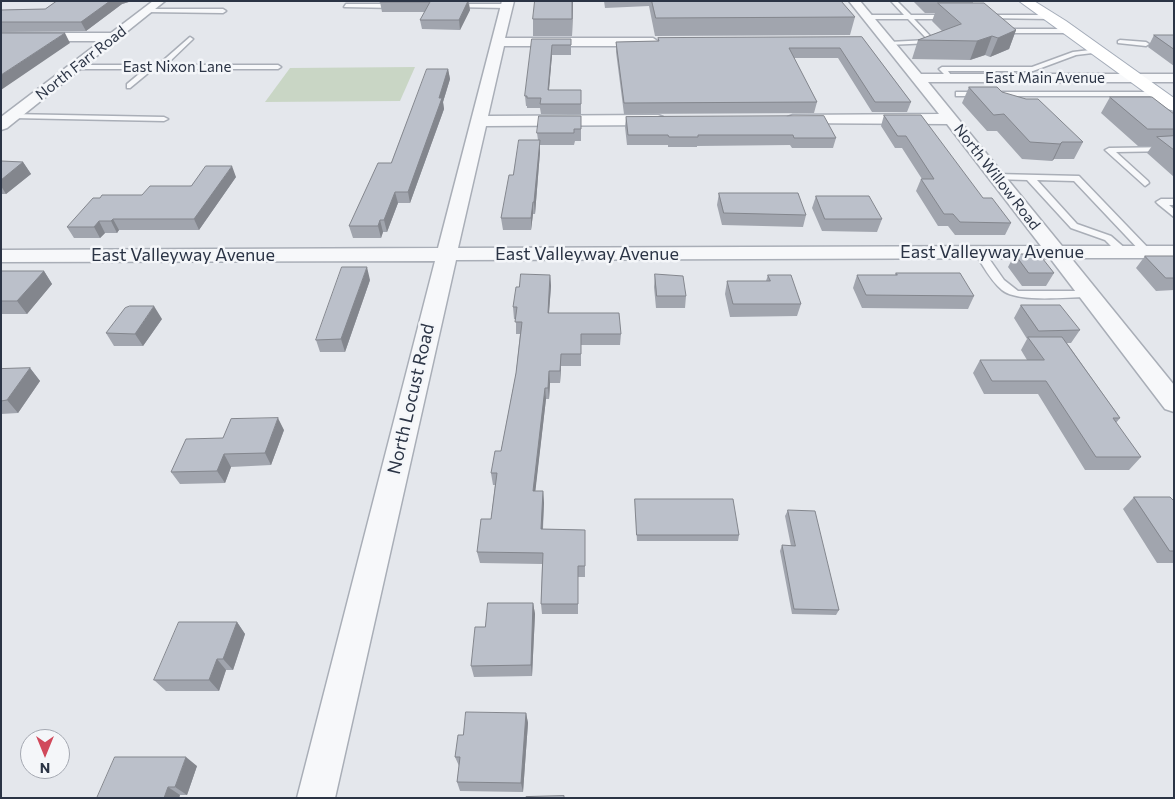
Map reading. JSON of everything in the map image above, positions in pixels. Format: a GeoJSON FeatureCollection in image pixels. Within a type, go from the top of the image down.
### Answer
{"type":"FeatureCollection","features":[{"type":"Feature","properties":{"kind":"main road"},"geometry":{"type":"LineString","coordinates":[[1025,1],[1099,51],[1174,106]]}},
{"type":"Feature","properties":{"kind":"street","name":"North Farr Road"},"geometry":{"type":"LineString","coordinates":[[1,125],[160,1]]}},
{"type":"Feature","properties":{"kind":"street","name":"North Willow Road"},"geometry":{"type":"LineString","coordinates":[[854,1],[951,119],[1174,403]]}},
{"type":"Feature","properties":{"kind":"street","name":"North Locust Road"},"geometry":{"type":"LineString","coordinates":[[316,798],[507,4]]}},
{"type":"Feature","properties":{"kind":"street"},"geometry":{"type":"LineString","coordinates":[[1,37],[114,37]]}},
{"type":"Feature","properties":{"kind":"street"},"geometry":{"type":"LineString","coordinates":[[866,41],[887,43]]}},
{"type":"Feature","properties":{"kind":"street"},"geometry":{"type":"LineString","coordinates":[[497,42],[667,42]]}},
{"type":"Feature","properties":{"kind":"street","name":"East Main Avenue"},"geometry":{"type":"LineString","coordinates":[[917,78],[1038,74],[1174,78]]}},
{"type":"Feature","properties":{"kind":"street"},"geometry":{"type":"LineString","coordinates":[[774,120],[951,119]]}},
{"type":"Feature","properties":{"kind":"street"},"geometry":{"type":"LineString","coordinates":[[480,121],[676,120]]}},
{"type":"Feature","properties":{"kind":"street","name":"East Valleyway Avenue"},"geometry":{"type":"LineString","coordinates":[[1,256],[1174,252]]}},
{"type":"Feature","properties":{"kind":"lane"},"geometry":{"type":"LineString","coordinates":[[887,43],[930,42],[931,40],[894,1]]}},
{"type":"Feature","properties":{"kind":"lane"},"geometry":{"type":"LineString","coordinates":[[450,6],[507,4]]}},
{"type":"Feature","properties":{"kind":"lane"},"geometry":{"type":"LineString","coordinates":[[346,6],[403,6]]}},
{"type":"Feature","properties":{"kind":"lane"},"geometry":{"type":"LineString","coordinates":[[148,11],[223,11]]}},
{"type":"Feature","properties":{"kind":"lane"},"geometry":{"type":"LineString","coordinates":[[993,11],[1000,18]]}},
{"type":"Feature","properties":{"kind":"lane"},"geometry":{"type":"LineString","coordinates":[[867,17],[954,17]]}},
{"type":"Feature","properties":{"kind":"lane"},"geometry":{"type":"LineString","coordinates":[[979,17],[1050,17]]}},
{"type":"Feature","properties":{"kind":"lane"},"geometry":{"type":"LineString","coordinates":[[987,17],[1004,31],[1070,31]]}},
{"type":"Feature","properties":{"kind":"lane"},"geometry":{"type":"LineString","coordinates":[[160,67],[190,39]]}},
{"type":"Feature","properties":{"kind":"lane"},"geometry":{"type":"LineString","coordinates":[[1120,42],[1146,44]]}},
{"type":"Feature","properties":{"kind":"lane"},"geometry":{"type":"LineString","coordinates":[[1038,74],[1075,53],[1099,51]]}},
{"type":"Feature","properties":{"kind":"lane","name":"East Nixon Lane"},"geometry":{"type":"LineString","coordinates":[[76,67],[278,67]]}},
{"type":"Feature","properties":{"kind":"lane"},"geometry":{"type":"LineString","coordinates":[[130,86],[151,67]]}},
{"type":"Feature","properties":{"kind":"lane"},"geometry":{"type":"LineString","coordinates":[[958,94],[1158,94]]}},
{"type":"Feature","properties":{"kind":"lane"},"geometry":{"type":"LineString","coordinates":[[13,116],[164,119]]}},
{"type":"Feature","properties":{"kind":"lane"},"geometry":{"type":"LineString","coordinates":[[1145,183],[1109,150],[1174,149]]}},
{"type":"Feature","properties":{"kind":"lane"},"geometry":{"type":"LineString","coordinates":[[996,177],[1076,178],[1147,252]]}},
{"type":"Feature","properties":{"kind":"lane"},"geometry":{"type":"LineString","coordinates":[[1029,177],[1074,226],[1108,238],[1124,252]]}},
{"type":"Feature","properties":{"kind":"lane"},"geometry":{"type":"LineString","coordinates":[[1174,202],[1161,202],[1174,214]]}},
{"type":"Feature","properties":{"kind":"lane"},"geometry":{"type":"LineString","coordinates":[[979,252],[1009,292],[1018,294],[1087,294]]}},
{"type":"Feature","properties":{"kind":"green space"},"geometry":{"type":"Polygon","coordinates":[[[415,67],[400,101],[265,102],[290,68],[415,67]]]}},
{"type":"Feature","properties":{"kind":"building"},"geometry":{"type":"Polygon","coordinates":[[[57,1],[110,1],[81,22],[1,22],[1,10],[45,9],[57,1]]]}},
{"type":"Feature","properties":{"kind":"building"},"geometry":{"type":"Polygon","coordinates":[[[381,1],[468,1],[459,20],[420,20],[430,2],[381,1]]]}},
{"type":"Feature","properties":{"kind":"building"},"geometry":{"type":"Polygon","coordinates":[[[535,1],[572,1],[572,19],[533,19],[535,1]]]}},
{"type":"Feature","properties":{"kind":"building"},"geometry":{"type":"Polygon","coordinates":[[[652,1],[841,1],[855,17],[656,18],[652,1]]]}},
{"type":"Feature","properties":{"kind":"building"},"geometry":{"type":"Polygon","coordinates":[[[938,3],[984,3],[1016,30],[998,38],[992,36],[977,41],[918,40],[961,24],[938,3]]]}},
{"type":"Feature","properties":{"kind":"building"},"geometry":{"type":"Polygon","coordinates":[[[1,33],[65,33],[1,75],[1,33]]]}},
{"type":"Feature","properties":{"kind":"building"},"geometry":{"type":"Polygon","coordinates":[[[1154,35],[1174,35],[1174,49],[1154,35]]]}},
{"type":"Feature","properties":{"kind":"building"},"geometry":{"type":"Polygon","coordinates":[[[862,37],[911,102],[875,102],[840,48],[789,48],[817,102],[624,103],[616,42],[659,41],[658,38],[862,37]]]}},
{"type":"Feature","properties":{"kind":"building"},"geometry":{"type":"Polygon","coordinates":[[[532,39],[571,39],[571,45],[552,45],[548,90],[581,90],[581,104],[540,104],[541,98],[527,98],[525,96],[532,39]]]}},
{"type":"Feature","properties":{"kind":"building"},"geometry":{"type":"Polygon","coordinates":[[[427,69],[448,69],[439,98],[442,98],[408,192],[395,192],[384,220],[380,220],[378,226],[349,226],[378,163],[391,163],[427,69]]]}},
{"type":"Feature","properties":{"kind":"building"},"geometry":{"type":"Polygon","coordinates":[[[969,87],[997,87],[1002,92],[1026,99],[1038,99],[1083,142],[1062,142],[1060,144],[1030,142],[1004,114],[994,115],[969,87]]]}},
{"type":"Feature","properties":{"kind":"building"},"geometry":{"type":"Polygon","coordinates":[[[1110,97],[1152,97],[1174,114],[1174,129],[1148,129],[1110,97]]]}},
{"type":"Feature","properties":{"kind":"building"},"geometry":{"type":"Polygon","coordinates":[[[884,115],[921,115],[983,198],[992,198],[1011,223],[960,222],[953,214],[944,214],[921,179],[934,179],[906,136],[898,136],[884,115]]]}},
{"type":"Feature","properties":{"kind":"building"},"geometry":{"type":"Polygon","coordinates":[[[539,116],[581,116],[581,129],[574,129],[574,133],[537,133],[539,116]]]}},
{"type":"Feature","properties":{"kind":"building"},"geometry":{"type":"Polygon","coordinates":[[[824,116],[836,138],[794,138],[793,135],[698,135],[698,137],[669,137],[668,135],[628,135],[626,117],[824,116]]]}},
{"type":"Feature","properties":{"kind":"building"},"geometry":{"type":"Polygon","coordinates":[[[1174,136],[1174,150],[1157,137],[1174,136]]]}},
{"type":"Feature","properties":{"kind":"building"},"geometry":{"type":"Polygon","coordinates":[[[519,140],[540,140],[531,218],[501,218],[509,175],[513,175],[519,140]]]}},
{"type":"Feature","properties":{"kind":"building"},"geometry":{"type":"Polygon","coordinates":[[[1,161],[23,162],[1,180],[1,161]]]}},
{"type":"Feature","properties":{"kind":"building"},"geometry":{"type":"Polygon","coordinates":[[[206,166],[232,166],[194,219],[113,219],[111,221],[99,221],[94,227],[67,227],[93,198],[100,198],[102,195],[142,195],[150,186],[191,186],[206,166]]]}},
{"type":"Feature","properties":{"kind":"building"},"geometry":{"type":"Polygon","coordinates":[[[719,193],[798,193],[806,215],[724,213],[719,193]]]}},
{"type":"Feature","properties":{"kind":"building"},"geometry":{"type":"Polygon","coordinates":[[[816,196],[869,196],[882,219],[825,219],[816,196]]]}},
{"type":"Feature","properties":{"kind":"building"},"geometry":{"type":"Polygon","coordinates":[[[1015,254],[1039,254],[1054,273],[1029,273],[1015,254]]]}},
{"type":"Feature","properties":{"kind":"building"},"geometry":{"type":"Polygon","coordinates":[[[1145,256],[1174,256],[1174,278],[1166,278],[1145,256]]]}},
{"type":"Feature","properties":{"kind":"building"},"geometry":{"type":"Polygon","coordinates":[[[342,267],[367,267],[341,339],[316,340],[342,267]]]}},
{"type":"Feature","properties":{"kind":"building"},"geometry":{"type":"Polygon","coordinates":[[[1,271],[44,271],[17,301],[1,301],[1,271]]]}},
{"type":"Feature","properties":{"kind":"building"},"geometry":{"type":"Polygon","coordinates":[[[896,273],[960,273],[974,296],[866,295],[857,275],[897,275],[896,273]]]}},
{"type":"Feature","properties":{"kind":"building"},"geometry":{"type":"Polygon","coordinates":[[[521,274],[550,275],[548,313],[619,313],[621,334],[581,334],[581,354],[561,354],[560,371],[549,371],[548,388],[545,388],[533,491],[543,491],[541,529],[585,530],[585,566],[578,566],[578,604],[541,604],[543,553],[477,552],[481,519],[491,519],[497,473],[491,473],[495,451],[501,451],[516,373],[522,322],[515,322],[517,307],[513,307],[516,287],[519,287],[521,274]]]}},
{"type":"Feature","properties":{"kind":"building"},"geometry":{"type":"Polygon","coordinates":[[[655,274],[683,276],[686,296],[657,296],[655,274]]]}},
{"type":"Feature","properties":{"kind":"building"},"geometry":{"type":"Polygon","coordinates":[[[768,275],[791,275],[801,304],[733,304],[727,281],[770,281],[768,275]]]}},
{"type":"Feature","properties":{"kind":"building"},"geometry":{"type":"Polygon","coordinates":[[[1021,305],[1060,305],[1080,330],[1039,331],[1021,305]]]}},
{"type":"Feature","properties":{"kind":"building"},"geometry":{"type":"Polygon","coordinates":[[[130,306],[154,306],[135,334],[106,333],[125,308],[130,306]]]}},
{"type":"Feature","properties":{"kind":"building"},"geometry":{"type":"Polygon","coordinates":[[[1028,337],[1062,337],[1120,418],[1113,418],[1141,457],[1096,457],[1046,381],[992,381],[980,360],[1044,360],[1028,337]]]}},
{"type":"Feature","properties":{"kind":"building"},"geometry":{"type":"Polygon","coordinates":[[[30,368],[7,400],[1,401],[1,369],[30,368]]]}},
{"type":"Feature","properties":{"kind":"building"},"geometry":{"type":"Polygon","coordinates":[[[278,418],[265,453],[224,454],[217,471],[171,472],[186,439],[223,438],[231,419],[278,418]]]}},
{"type":"Feature","properties":{"kind":"building"},"geometry":{"type":"Polygon","coordinates":[[[1134,497],[1170,497],[1174,501],[1174,551],[1170,551],[1134,497]]]}},
{"type":"Feature","properties":{"kind":"building"},"geometry":{"type":"Polygon","coordinates":[[[635,499],[733,499],[739,535],[637,535],[635,499]]]}},
{"type":"Feature","properties":{"kind":"building"},"geometry":{"type":"Polygon","coordinates":[[[788,510],[815,511],[839,610],[794,609],[782,545],[795,546],[788,510]]]}},
{"type":"Feature","properties":{"kind":"building"},"geometry":{"type":"Polygon","coordinates":[[[488,603],[533,603],[531,665],[471,666],[475,627],[485,627],[488,603]]]}},
{"type":"Feature","properties":{"kind":"building"},"geometry":{"type":"Polygon","coordinates":[[[179,622],[237,622],[223,659],[217,659],[209,680],[154,680],[179,622]]]}},
{"type":"Feature","properties":{"kind":"building"},"geometry":{"type":"Polygon","coordinates":[[[466,712],[526,713],[521,783],[457,782],[460,757],[455,757],[458,735],[463,735],[466,712]]]}},
{"type":"Feature","properties":{"kind":"building"},"geometry":{"type":"Polygon","coordinates":[[[115,757],[186,757],[175,787],[168,787],[164,798],[97,798],[115,757]]]}},
{"type":"Feature","properties":{"kind":"building"},"geometry":{"type":"Polygon","coordinates":[[[564,796],[564,798],[526,798],[526,797],[564,796]]]}}]}
